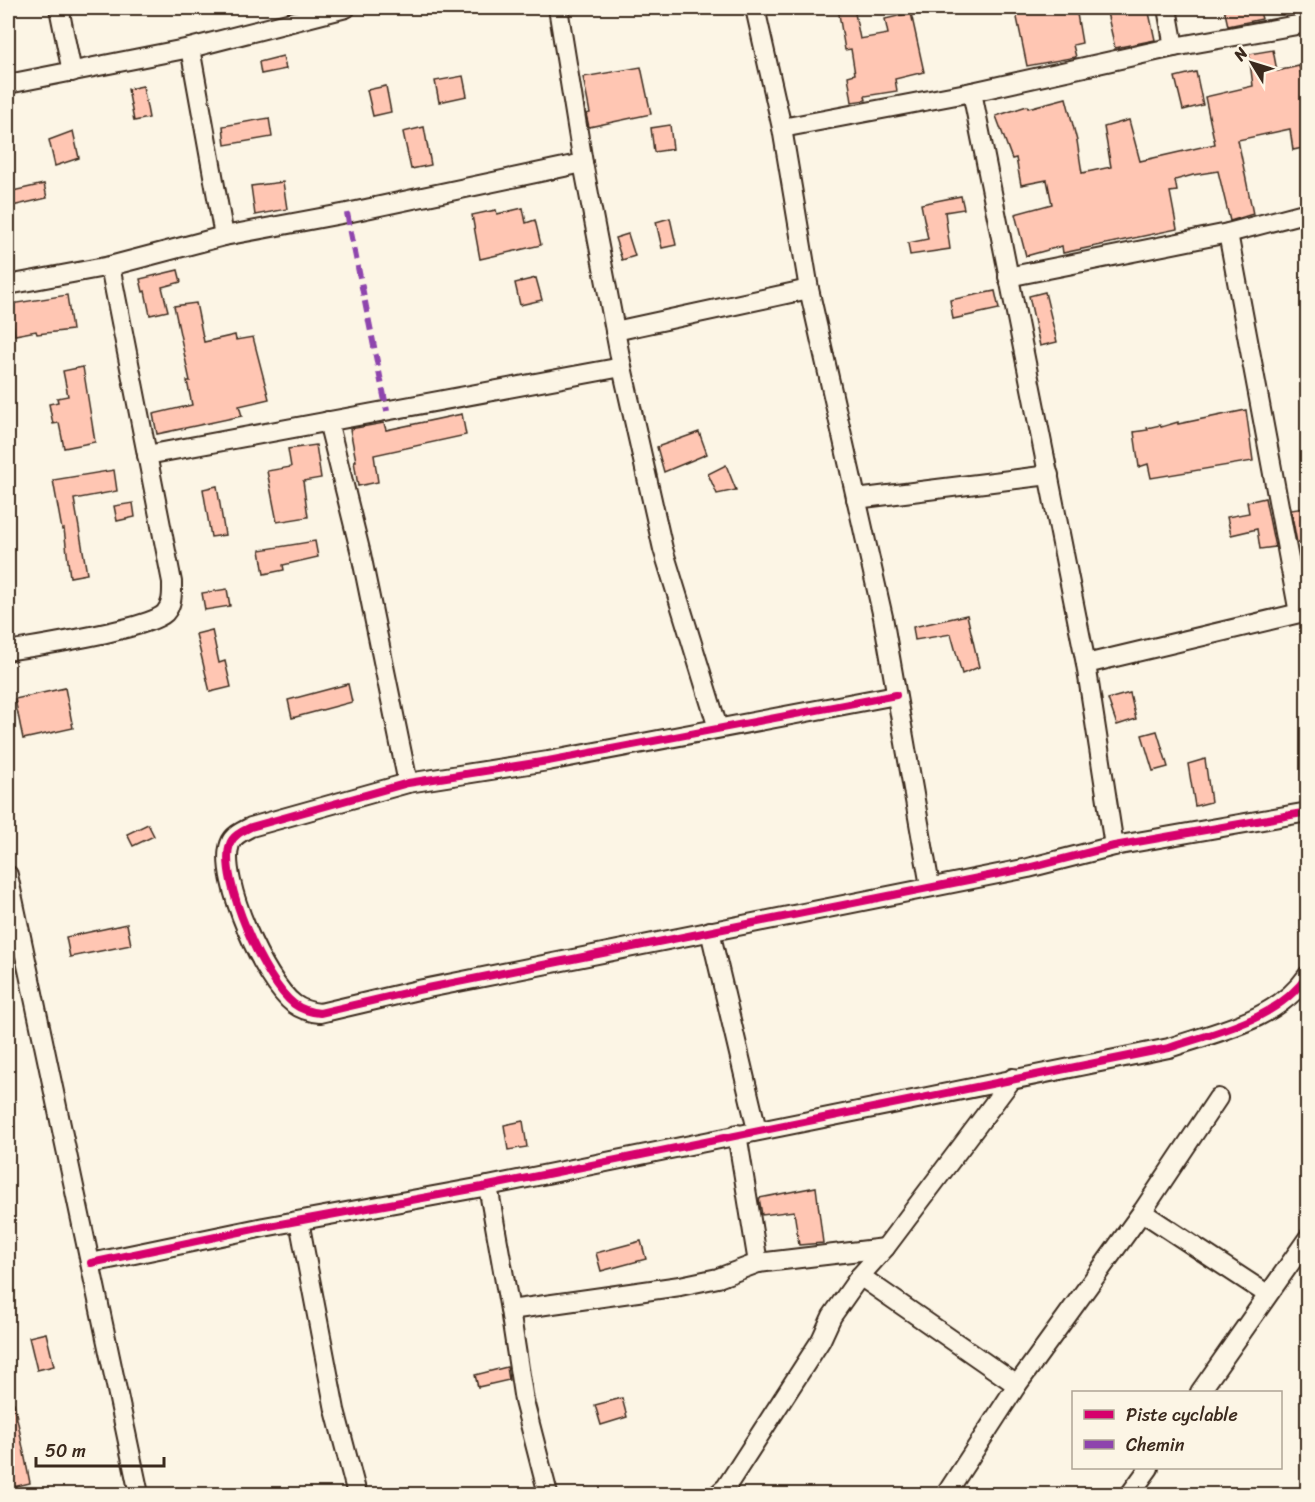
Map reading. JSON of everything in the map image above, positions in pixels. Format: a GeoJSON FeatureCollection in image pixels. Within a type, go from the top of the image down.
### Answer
{"type":"FeatureCollection","features":[{"type":"Feature","properties":{"kind":"street"},"geometry":{"type":"LineString","coordinates":[[59,8],[72,72]]}},
{"type":"Feature","properties":{"kind":"street"},"geometry":{"type":"LineString","coordinates":[[8,84],[190,48],[346,8]]}},
{"type":"Feature","properties":{"kind":"street"},"geometry":{"type":"LineString","coordinates":[[558,8],[583,163],[622,367],[663,549],[718,728]]}},
{"type":"Feature","properties":{"kind":"street"},"geometry":{"type":"LineString","coordinates":[[755,8],[782,128],[809,289],[883,617],[930,886]]}},
{"type":"Feature","properties":{"kind":"street"},"geometry":{"type":"LineString","coordinates":[[1167,8],[1174,47]]}},
{"type":"Feature","properties":{"kind":"street"},"geometry":{"type":"LineString","coordinates":[[782,128],[972,92],[1174,47],[1308,23]]}},
{"type":"Feature","properties":{"kind":"street"},"geometry":{"type":"LineString","coordinates":[[190,48],[224,237]]}},
{"type":"Feature","properties":{"kind":"street"},"geometry":{"type":"LineString","coordinates":[[972,92],[1086,664],[1114,846]]}},
{"type":"Feature","properties":{"kind":"street"},"geometry":{"type":"LineString","coordinates":[[8,285],[110,266],[224,237],[583,163]]}},
{"type":"Feature","properties":{"kind":"street"},"geometry":{"type":"LineString","coordinates":[[1008,277],[1228,232],[1308,212]]}},
{"type":"Feature","properties":{"kind":"street"},"geometry":{"type":"LineString","coordinates":[[1086,664],[1303,612],[1228,232]]}},
{"type":"Feature","properties":{"kind":"street"},"geometry":{"type":"LineString","coordinates":[[8,651],[123,629],[156,620],[165,613],[172,596],[172,582],[110,266]]}},
{"type":"Feature","properties":{"kind":"street"},"geometry":{"type":"LineString","coordinates":[[615,331],[809,289]]}},
{"type":"Feature","properties":{"kind":"street"},"geometry":{"type":"LineString","coordinates":[[147,455],[622,367]]}},
{"type":"Feature","properties":{"kind":"street"},"geometry":{"type":"LineString","coordinates":[[328,422],[361,554],[408,783]]}},
{"type":"Feature","properties":{"kind":"street"},"geometry":{"type":"LineString","coordinates":[[856,499],[1049,475]]}},
{"type":"Feature","properties":{"kind":"street"},"geometry":{"type":"LineString","coordinates":[[896,694],[548,761],[408,783],[250,827],[230,843],[228,858],[232,886],[250,941],[279,989],[293,1003],[307,1012],[338,1011],[418,990],[1028,868],[1114,846],[1308,812]]}},
{"type":"Feature","properties":{"kind":"street"},"geometry":{"type":"LineString","coordinates":[[8,875],[139,1494]]}},
{"type":"Feature","properties":{"kind":"street"},"geometry":{"type":"LineString","coordinates":[[710,931],[757,1130]]}},
{"type":"Feature","properties":{"kind":"street"},"geometry":{"type":"LineString","coordinates":[[91,1263],[1169,1047],[1259,1017],[1279,1005],[1308,975]]}},
{"type":"Feature","properties":{"kind":"street"},"geometry":{"type":"LineString","coordinates":[[718,1494],[726,1487],[821,1340],[832,1316],[860,1276],[885,1248],[1013,1078]]}},
{"type":"Feature","properties":{"kind":"street"},"geometry":{"type":"LineString","coordinates":[[946,1494],[1017,1385],[1142,1212],[1218,1098]]}},
{"type":"Feature","properties":{"kind":"street"},"geometry":{"type":"LineString","coordinates":[[737,1134],[758,1263]]}},
{"type":"Feature","properties":{"kind":"street"},"geometry":{"type":"LineString","coordinates":[[488,1185],[524,1401],[548,1494]]}},
{"type":"Feature","properties":{"kind":"street"},"geometry":{"type":"LineString","coordinates":[[1142,1212],[1267,1294]]}},
{"type":"Feature","properties":{"kind":"street"},"geometry":{"type":"LineString","coordinates":[[299,1221],[335,1410],[357,1494]]}},
{"type":"Feature","properties":{"kind":"street"},"geometry":{"type":"LineString","coordinates":[[1201,1391],[1308,1238]]}},
{"type":"Feature","properties":{"kind":"street"},"geometry":{"type":"LineString","coordinates":[[510,1310],[680,1286],[717,1278],[758,1263],[885,1248]]}},
{"type":"Feature","properties":{"kind":"street"},"geometry":{"type":"LineString","coordinates":[[860,1276],[1017,1385]]}},
{"type":"Feature","properties":{"kind":"street"},"geometry":{"type":"LineString","coordinates":[[1130,1494],[1148,1469]]}},
{"type":"Feature","properties":{"kind":"building"},"geometry":{"type":"Polygon","coordinates":[[[838,8],[854,8],[860,39],[888,34],[885,19],[911,13],[924,72],[895,79],[897,91],[865,96],[866,100],[852,102],[848,76],[855,74],[851,49],[845,50],[838,8]]]}},
{"type":"Feature","properties":{"kind":"building"},"geometry":{"type":"Polygon","coordinates":[[[1015,8],[1076,8],[1082,43],[1073,45],[1076,57],[1027,66],[1015,8]]]}},
{"type":"Feature","properties":{"kind":"building"},"geometry":{"type":"Polygon","coordinates":[[[1106,8],[1148,8],[1155,40],[1115,48],[1106,8]]]}},
{"type":"Feature","properties":{"kind":"building"},"geometry":{"type":"Polygon","coordinates":[[[1224,8],[1259,8],[1262,19],[1228,26],[1224,8]]]}},
{"type":"Feature","properties":{"kind":"building"},"geometry":{"type":"Polygon","coordinates":[[[1273,50],[1277,71],[1299,66],[1308,103],[1308,147],[1293,150],[1290,129],[1238,140],[1253,214],[1230,221],[1218,171],[1193,175],[1175,180],[1177,191],[1170,192],[1177,229],[1063,253],[1062,246],[1026,256],[1015,214],[1052,204],[1047,180],[1021,185],[1016,158],[1012,159],[996,116],[1027,106],[1028,108],[1066,98],[1082,173],[1111,167],[1104,127],[1129,120],[1140,161],[1215,144],[1205,97],[1253,86],[1249,54],[1273,50]]]}},
{"type":"Feature","properties":{"kind":"building"},"geometry":{"type":"Polygon","coordinates":[[[283,56],[286,69],[261,74],[259,62],[283,56]]]}},
{"type":"Feature","properties":{"kind":"building"},"geometry":{"type":"Polygon","coordinates":[[[641,67],[651,114],[589,127],[586,114],[590,113],[583,77],[641,67]]]}},
{"type":"Feature","properties":{"kind":"building"},"geometry":{"type":"Polygon","coordinates":[[[1196,72],[1203,105],[1183,110],[1175,77],[1196,72]]]}},
{"type":"Feature","properties":{"kind":"building"},"geometry":{"type":"Polygon","coordinates":[[[463,76],[467,96],[439,102],[435,81],[463,76]]]}},
{"type":"Feature","properties":{"kind":"building"},"geometry":{"type":"Polygon","coordinates":[[[143,86],[149,118],[134,121],[128,89],[143,86]]]}},
{"type":"Feature","properties":{"kind":"building"},"geometry":{"type":"Polygon","coordinates":[[[386,86],[391,112],[373,116],[367,90],[386,86]]]}},
{"type":"Feature","properties":{"kind":"building"},"geometry":{"type":"Polygon","coordinates":[[[269,118],[272,137],[225,145],[223,126],[269,118]]]}},
{"type":"Feature","properties":{"kind":"building"},"geometry":{"type":"Polygon","coordinates":[[[670,125],[673,149],[654,152],[651,128],[670,125]]]}},
{"type":"Feature","properties":{"kind":"building"},"geometry":{"type":"Polygon","coordinates":[[[424,127],[431,165],[411,169],[403,132],[424,127]]]}},
{"type":"Feature","properties":{"kind":"building"},"geometry":{"type":"Polygon","coordinates":[[[73,131],[79,158],[55,166],[49,140],[73,131]]]}},
{"type":"Feature","properties":{"kind":"building"},"geometry":{"type":"Polygon","coordinates":[[[283,182],[287,209],[255,215],[251,186],[283,182]]]}},
{"type":"Feature","properties":{"kind":"building"},"geometry":{"type":"Polygon","coordinates":[[[44,184],[47,198],[8,207],[8,192],[44,184]]]}},
{"type":"Feature","properties":{"kind":"building"},"geometry":{"type":"Polygon","coordinates":[[[961,196],[964,209],[945,212],[950,249],[910,255],[908,243],[928,239],[921,204],[961,196]]]}},
{"type":"Feature","properties":{"kind":"building"},"geometry":{"type":"Polygon","coordinates":[[[523,208],[526,223],[535,220],[541,245],[480,259],[472,215],[496,210],[497,214],[523,208]]]}},
{"type":"Feature","properties":{"kind":"building"},"geometry":{"type":"Polygon","coordinates":[[[670,218],[676,245],[662,248],[656,222],[670,218]]]}},
{"type":"Feature","properties":{"kind":"building"},"geometry":{"type":"Polygon","coordinates":[[[628,234],[635,256],[622,260],[615,238],[628,234]]]}},
{"type":"Feature","properties":{"kind":"building"},"geometry":{"type":"Polygon","coordinates":[[[178,270],[181,282],[162,287],[168,311],[150,315],[140,279],[178,270]]]}},
{"type":"Feature","properties":{"kind":"building"},"geometry":{"type":"Polygon","coordinates":[[[536,278],[542,300],[520,305],[515,283],[536,278]]]}},
{"type":"Feature","properties":{"kind":"building"},"geometry":{"type":"Polygon","coordinates":[[[995,291],[999,309],[953,319],[950,300],[995,291]]]}},
{"type":"Feature","properties":{"kind":"building"},"geometry":{"type":"Polygon","coordinates":[[[1045,292],[1057,342],[1040,346],[1029,296],[1045,292]]]}},
{"type":"Feature","properties":{"kind":"building"},"geometry":{"type":"Polygon","coordinates":[[[67,295],[72,330],[37,334],[36,331],[15,335],[10,304],[67,295]]]}},
{"type":"Feature","properties":{"kind":"building"},"geometry":{"type":"Polygon","coordinates":[[[196,303],[204,342],[235,335],[236,340],[253,337],[269,399],[239,406],[242,416],[157,434],[153,414],[192,405],[187,381],[190,381],[174,306],[196,303]]]}},
{"type":"Feature","properties":{"kind":"building"},"geometry":{"type":"Polygon","coordinates":[[[83,367],[95,442],[64,448],[59,423],[53,424],[49,404],[58,402],[57,398],[68,396],[63,371],[83,367]]]}},
{"type":"Feature","properties":{"kind":"building"},"geometry":{"type":"Polygon","coordinates":[[[1246,410],[1253,461],[1151,478],[1148,464],[1139,467],[1134,432],[1160,425],[1161,427],[1246,410]]]}},
{"type":"Feature","properties":{"kind":"building"},"geometry":{"type":"Polygon","coordinates":[[[462,414],[466,435],[374,455],[378,482],[358,486],[350,429],[384,423],[386,430],[462,414]]]}},
{"type":"Feature","properties":{"kind":"building"},"geometry":{"type":"Polygon","coordinates":[[[699,432],[707,454],[664,472],[657,447],[699,432]]]}},
{"type":"Feature","properties":{"kind":"building"},"geometry":{"type":"Polygon","coordinates":[[[316,445],[321,478],[303,481],[308,517],[277,522],[267,471],[291,467],[288,449],[316,445]]]}},
{"type":"Feature","properties":{"kind":"building"},"geometry":{"type":"Polygon","coordinates":[[[726,465],[736,490],[717,494],[708,474],[726,465]]]}},
{"type":"Feature","properties":{"kind":"building"},"geometry":{"type":"Polygon","coordinates":[[[114,470],[117,491],[74,499],[87,574],[70,577],[64,529],[62,530],[53,480],[114,470]]]}},
{"type":"Feature","properties":{"kind":"building"},"geometry":{"type":"Polygon","coordinates":[[[217,486],[225,535],[211,537],[203,489],[217,486]]]}},
{"type":"Feature","properties":{"kind":"building"},"geometry":{"type":"Polygon","coordinates":[[[1265,498],[1275,547],[1260,549],[1257,529],[1231,535],[1227,517],[1249,513],[1247,502],[1265,498]]]}},
{"type":"Feature","properties":{"kind":"building"},"geometry":{"type":"Polygon","coordinates":[[[133,503],[135,517],[117,521],[114,506],[133,503]]]}},
{"type":"Feature","properties":{"kind":"building"},"geometry":{"type":"Polygon","coordinates":[[[1304,508],[1308,542],[1297,543],[1291,510],[1304,508]]]}},
{"type":"Feature","properties":{"kind":"building"},"geometry":{"type":"Polygon","coordinates":[[[315,541],[318,557],[283,565],[284,570],[264,574],[260,550],[315,541]]]}},
{"type":"Feature","properties":{"kind":"building"},"geometry":{"type":"Polygon","coordinates":[[[227,589],[230,606],[205,610],[202,593],[227,589]]]}},
{"type":"Feature","properties":{"kind":"building"},"geometry":{"type":"Polygon","coordinates":[[[967,615],[979,667],[962,674],[951,634],[915,640],[913,627],[967,615]]]}},
{"type":"Feature","properties":{"kind":"building"},"geometry":{"type":"Polygon","coordinates":[[[212,630],[219,663],[225,661],[231,687],[210,692],[196,634],[212,630]]]}},
{"type":"Feature","properties":{"kind":"building"},"geometry":{"type":"Polygon","coordinates":[[[348,684],[352,702],[292,718],[288,700],[348,684]]]}},
{"type":"Feature","properties":{"kind":"building"},"geometry":{"type":"Polygon","coordinates":[[[65,688],[73,728],[23,739],[15,699],[65,688]]]}},
{"type":"Feature","properties":{"kind":"building"},"geometry":{"type":"Polygon","coordinates":[[[1130,693],[1136,719],[1117,725],[1108,699],[1130,693]]]}},
{"type":"Feature","properties":{"kind":"building"},"geometry":{"type":"Polygon","coordinates":[[[1157,731],[1168,767],[1153,771],[1142,735],[1157,731]]]}},
{"type":"Feature","properties":{"kind":"building"},"geometry":{"type":"Polygon","coordinates":[[[1205,759],[1211,802],[1195,806],[1188,764],[1205,759]]]}},
{"type":"Feature","properties":{"kind":"building"},"geometry":{"type":"Polygon","coordinates":[[[148,824],[154,836],[133,846],[127,834],[148,824]]]}},
{"type":"Feature","properties":{"kind":"building"},"geometry":{"type":"Polygon","coordinates":[[[127,924],[131,945],[70,957],[66,937],[127,924]]]}},
{"type":"Feature","properties":{"kind":"building"},"geometry":{"type":"Polygon","coordinates":[[[523,1121],[527,1147],[508,1150],[504,1125],[523,1121]]]}},
{"type":"Feature","properties":{"kind":"building"},"geometry":{"type":"Polygon","coordinates":[[[816,1187],[823,1243],[799,1245],[794,1211],[762,1215],[759,1198],[816,1187]]]}},
{"type":"Feature","properties":{"kind":"building"},"geometry":{"type":"Polygon","coordinates":[[[641,1241],[646,1259],[601,1271],[596,1253],[641,1241]]]}},
{"type":"Feature","properties":{"kind":"building"},"geometry":{"type":"Polygon","coordinates":[[[46,1333],[54,1366],[37,1370],[29,1337],[46,1333]]]}},
{"type":"Feature","properties":{"kind":"building"},"geometry":{"type":"Polygon","coordinates":[[[507,1367],[509,1380],[478,1387],[475,1375],[507,1367]]]}},
{"type":"Feature","properties":{"kind":"building"},"geometry":{"type":"Polygon","coordinates":[[[622,1398],[627,1417],[601,1425],[595,1405],[622,1398]]]}},
{"type":"Feature","properties":{"kind":"building"},"geometry":{"type":"Polygon","coordinates":[[[14,1403],[30,1483],[9,1488],[8,1404],[14,1403]]]}},
{"type":"Feature","properties":{"kind":"marked path"},"geometry":{"type":"LineString","coordinates":[[347,213],[387,411]]}},
{"type":"Feature","properties":{"kind":"cycle path"},"geometry":{"type":"LineString","coordinates":[[896,695],[548,761],[408,783],[251,827],[236,836],[230,844],[228,860],[237,904],[258,953],[282,992],[300,1008],[320,1013],[418,990],[1028,868],[1114,846],[1308,812]]}},
{"type":"Feature","properties":{"kind":"cycle path"},"geometry":{"type":"LineString","coordinates":[[91,1263],[264,1227],[488,1186],[1169,1048],[1226,1030],[1263,1014],[1295,991],[1308,975]]}}]}
